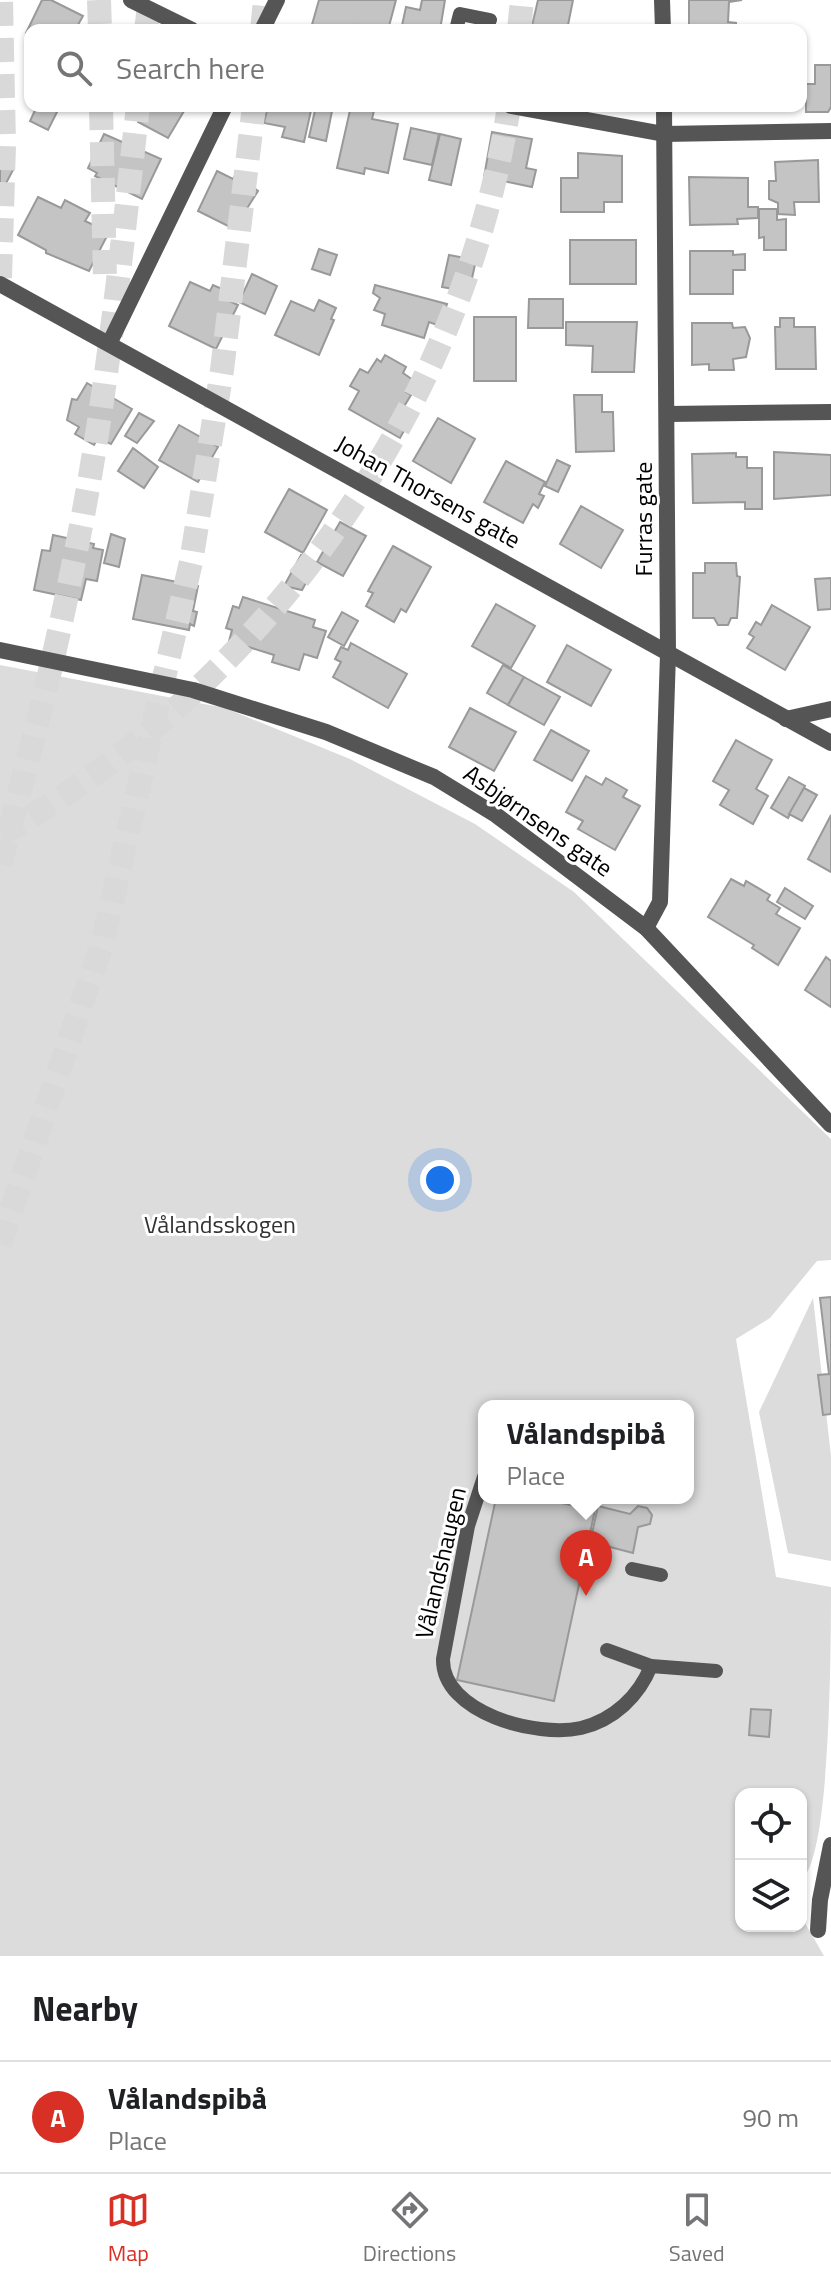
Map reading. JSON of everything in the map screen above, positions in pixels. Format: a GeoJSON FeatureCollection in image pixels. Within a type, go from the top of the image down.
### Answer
{"type":"FeatureCollection","features":[{"type":"Feature","properties":{"kind":"street"},"geometry":{"type":"LineString","coordinates":[[131,0],[180,24]]}},
{"type":"Feature","properties":{"kind":"street"},"geometry":{"type":"LineString","coordinates":[[265,24],[277,0]]}},
{"type":"Feature","properties":{"kind":"street"},"geometry":{"type":"LineString","coordinates":[[662,0],[663,24]]}},
{"type":"Feature","properties":{"kind":"street"},"geometry":{"type":"LineString","coordinates":[[110,342],[222,112]]}},
{"type":"Feature","properties":{"kind":"street"},"geometry":{"type":"LineString","coordinates":[[544,112],[664,134],[831,131]]}},
{"type":"Feature","properties":{"kind":"street","name":"Furras gate"},"geometry":{"type":"LineString","coordinates":[[646,928],[660,902],[668,654],[664,112]]}},
{"type":"Feature","properties":{"kind":"street","name":"Johan Thorsens gate"},"geometry":{"type":"LineString","coordinates":[[0,284],[110,342],[831,743]]}},
{"type":"Feature","properties":{"kind":"street"},"geometry":{"type":"LineString","coordinates":[[668,414],[831,412]]}},
{"type":"Feature","properties":{"kind":"street","name":"Asbjørnsens gate"},"geometry":{"type":"LineString","coordinates":[[0,650],[193,690],[326,732],[434,777],[496,815],[646,928],[831,1125]]}},
{"type":"Feature","properties":{"kind":"street"},"geometry":{"type":"LineString","coordinates":[[786,719],[831,709]]}},
{"type":"Feature","properties":{"kind":"street"},"geometry":{"type":"LineString","coordinates":[[818,1930],[820,1900],[831,1845]]}},
{"type":"Feature","properties":{"kind":"lane"},"geometry":{"type":"LineString","coordinates":[[458,24],[460,14],[490,20]]}},
{"type":"Feature","properties":{"kind":"lane","name":"Vålandshaugen"},"geometry":{"type":"LineString","coordinates":[[478,1495],[468,1526],[442,1674],[466,1703],[498,1719],[537,1729],[582,1728],[621,1709],[643,1688],[651,1666]]}},
{"type":"Feature","properties":{"kind":"lane"},"geometry":{"type":"LineString","coordinates":[[632,1569],[661,1575]]}},
{"type":"Feature","properties":{"kind":"lane"},"geometry":{"type":"LineString","coordinates":[[607,1650],[651,1666],[716,1671]]}},
{"type":"Feature","properties":{"kind":"green space","name":"Vålandsskogen"},"geometry":{"type":"Polygon","coordinates":[[[0,665],[225,708],[350,759],[475,824],[574,892],[831,1139],[831,1260],[817,1261],[770,1318],[736,1339],[776,1577],[831,1587],[828,1741],[820,1826],[813,1858],[807,1871],[807,1788],[735,1788],[735,1932],[807,1932],[807,1926],[824,1956],[0,1956],[0,665]]]}},
{"type":"Feature","properties":{"kind":"green space"},"geometry":{"type":"Polygon","coordinates":[[[813,1298],[831,1456],[831,1561],[788,1553],[759,1412],[813,1298]]]}},
{"type":"Feature","properties":{"kind":"building"},"geometry":{"type":"Polygon","coordinates":[[[42,0],[51,0],[83,16],[78,24],[30,24],[42,0]]]}},
{"type":"Feature","properties":{"kind":"building"},"geometry":{"type":"Polygon","coordinates":[[[319,0],[396,0],[390,24],[312,24],[319,0]]]}},
{"type":"Feature","properties":{"kind":"building"},"geometry":{"type":"Polygon","coordinates":[[[422,0],[445,0],[441,24],[402,24],[406,7],[420,10],[422,0]]]}},
{"type":"Feature","properties":{"kind":"building"},"geometry":{"type":"Polygon","coordinates":[[[538,0],[573,0],[568,24],[532,24],[538,0]]]}},
{"type":"Feature","properties":{"kind":"building"},"geometry":{"type":"Polygon","coordinates":[[[689,0],[742,0],[729,2],[728,22],[736,24],[689,24],[689,0]]]}},
{"type":"Feature","properties":{"kind":"building"},"geometry":{"type":"Polygon","coordinates":[[[815,65],[831,65],[831,107],[828,112],[807,112],[807,84],[815,84],[815,65]]]}},
{"type":"Feature","properties":{"kind":"building"},"geometry":{"type":"Polygon","coordinates":[[[34,112],[57,112],[48,130],[30,121],[34,112]]]}},
{"type":"Feature","properties":{"kind":"building"},"geometry":{"type":"Polygon","coordinates":[[[140,112],[183,112],[168,138],[138,122],[140,112]]]}},
{"type":"Feature","properties":{"kind":"building"},"geometry":{"type":"Polygon","coordinates":[[[267,112],[311,112],[304,142],[282,137],[285,127],[264,123],[267,112]]]}},
{"type":"Feature","properties":{"kind":"building"},"geometry":{"type":"Polygon","coordinates":[[[315,112],[332,112],[326,141],[309,137],[315,112]]]}},
{"type":"Feature","properties":{"kind":"building"},"geometry":{"type":"Polygon","coordinates":[[[350,112],[374,112],[372,119],[398,124],[388,173],[365,168],[364,174],[337,168],[350,112]]]}},
{"type":"Feature","properties":{"kind":"building"},"geometry":{"type":"Polygon","coordinates":[[[411,128],[439,134],[432,165],[404,159],[411,128]]]}},
{"type":"Feature","properties":{"kind":"building"},"geometry":{"type":"Polygon","coordinates":[[[492,132],[532,139],[526,168],[536,170],[532,187],[503,181],[500,186],[490,185],[484,177],[492,132]]]}},
{"type":"Feature","properties":{"kind":"building"},"geometry":{"type":"Polygon","coordinates":[[[104,134],[161,159],[142,199],[95,176],[97,173],[88,168],[104,134]]]}},
{"type":"Feature","properties":{"kind":"building"},"geometry":{"type":"Polygon","coordinates":[[[440,134],[461,139],[451,185],[429,180],[440,134]]]}},
{"type":"Feature","properties":{"kind":"building"},"geometry":{"type":"Polygon","coordinates":[[[578,153],[622,156],[622,202],[604,202],[604,212],[561,212],[561,178],[578,178],[578,153]]]}},
{"type":"Feature","properties":{"kind":"building"},"geometry":{"type":"Polygon","coordinates":[[[818,160],[819,202],[794,202],[795,215],[778,214],[778,203],[769,199],[769,181],[776,181],[775,162],[818,160]]]}},
{"type":"Feature","properties":{"kind":"building"},"geometry":{"type":"Polygon","coordinates":[[[0,163],[13,170],[3,189],[8,191],[4,199],[0,197],[0,163]]]}},
{"type":"Feature","properties":{"kind":"building"},"geometry":{"type":"Polygon","coordinates":[[[217,171],[233,179],[236,174],[258,191],[234,229],[198,211],[217,171]]]}},
{"type":"Feature","properties":{"kind":"building"},"geometry":{"type":"Polygon","coordinates":[[[689,177],[748,178],[748,207],[758,207],[758,218],[737,219],[738,224],[690,225],[689,177]]]}},
{"type":"Feature","properties":{"kind":"building"},"geometry":{"type":"Polygon","coordinates":[[[38,197],[61,208],[65,200],[90,213],[85,221],[109,232],[89,271],[46,253],[46,250],[18,235],[38,197]]]}},
{"type":"Feature","properties":{"kind":"building"},"geometry":{"type":"Polygon","coordinates":[[[759,209],[777,209],[777,220],[786,219],[786,250],[764,250],[764,237],[759,238],[759,209]]]}},
{"type":"Feature","properties":{"kind":"building"},"geometry":{"type":"Polygon","coordinates":[[[570,240],[636,240],[636,284],[570,284],[570,240]]]}},
{"type":"Feature","properties":{"kind":"building"},"geometry":{"type":"Polygon","coordinates":[[[319,249],[337,255],[330,275],[312,269],[319,249]]]}},
{"type":"Feature","properties":{"kind":"building"},"geometry":{"type":"Polygon","coordinates":[[[690,251],[745,254],[745,270],[733,270],[733,294],[690,294],[690,251]]]}},
{"type":"Feature","properties":{"kind":"building"},"geometry":{"type":"Polygon","coordinates":[[[449,255],[476,260],[469,292],[442,287],[449,255]]]}},
{"type":"Feature","properties":{"kind":"building"},"geometry":{"type":"Polygon","coordinates":[[[252,274],[277,286],[265,314],[239,302],[252,274]]]}},
{"type":"Feature","properties":{"kind":"building"},"geometry":{"type":"Polygon","coordinates":[[[190,282],[210,291],[213,285],[229,292],[225,299],[238,305],[216,349],[169,326],[190,282]]]}},
{"type":"Feature","properties":{"kind":"building"},"geometry":{"type":"Polygon","coordinates":[[[375,285],[447,304],[440,326],[429,322],[424,338],[382,325],[385,314],[374,310],[380,298],[373,293],[375,285]]]}},
{"type":"Feature","properties":{"kind":"building"},"geometry":{"type":"Polygon","coordinates":[[[529,299],[563,299],[563,328],[528,328],[529,299]]]}},
{"type":"Feature","properties":{"kind":"building"},"geometry":{"type":"Polygon","coordinates":[[[319,300],[336,308],[319,355],[275,335],[291,301],[314,311],[319,300]]]}},
{"type":"Feature","properties":{"kind":"building"},"geometry":{"type":"Polygon","coordinates":[[[474,317],[516,317],[516,381],[474,381],[474,317]]]}},
{"type":"Feature","properties":{"kind":"building"},"geometry":{"type":"Polygon","coordinates":[[[780,318],[794,318],[794,327],[815,327],[816,369],[776,369],[775,327],[780,327],[780,318]]]}},
{"type":"Feature","properties":{"kind":"building"},"geometry":{"type":"Polygon","coordinates":[[[566,322],[637,322],[634,372],[592,372],[593,346],[566,345],[566,322]]]}},
{"type":"Feature","properties":{"kind":"building"},"geometry":{"type":"Polygon","coordinates":[[[692,323],[732,323],[733,328],[745,327],[750,338],[746,357],[733,359],[734,370],[709,370],[709,364],[692,365],[692,323]]]}},
{"type":"Feature","properties":{"kind":"building"},"geometry":{"type":"Polygon","coordinates":[[[385,355],[406,367],[403,373],[413,380],[406,392],[411,395],[400,413],[410,420],[400,438],[349,409],[359,391],[350,386],[360,369],[368,373],[377,359],[381,362],[385,355]]]}},
{"type":"Feature","properties":{"kind":"building"},"geometry":{"type":"Polygon","coordinates":[[[87,383],[132,409],[111,444],[98,438],[94,445],[75,434],[79,427],[67,420],[72,399],[77,400],[87,383]]]}},
{"type":"Feature","properties":{"kind":"building"},"geometry":{"type":"Polygon","coordinates":[[[574,395],[602,395],[602,412],[613,412],[614,451],[576,452],[574,395]]]}},
{"type":"Feature","properties":{"kind":"building"},"geometry":{"type":"Polygon","coordinates":[[[139,413],[154,421],[137,443],[125,436],[139,413]]]}},
{"type":"Feature","properties":{"kind":"building"},"geometry":{"type":"Polygon","coordinates":[[[438,418],[475,439],[451,483],[413,461],[438,418]]]}},
{"type":"Feature","properties":{"kind":"building"},"geometry":{"type":"Polygon","coordinates":[[[179,425],[218,447],[198,482],[159,460],[179,425]]]}},
{"type":"Feature","properties":{"kind":"building"},"geometry":{"type":"Polygon","coordinates":[[[133,448],[158,467],[144,488],[118,471],[133,448]]]}},
{"type":"Feature","properties":{"kind":"building"},"geometry":{"type":"Polygon","coordinates":[[[774,452],[831,455],[831,495],[774,499],[774,452]]]}},
{"type":"Feature","properties":{"kind":"building"},"geometry":{"type":"Polygon","coordinates":[[[736,453],[736,457],[747,457],[747,468],[762,468],[762,509],[745,509],[745,502],[693,503],[692,454],[736,453]]]}},
{"type":"Feature","properties":{"kind":"building"},"geometry":{"type":"Polygon","coordinates":[[[557,460],[570,466],[558,492],[545,486],[557,460]]]}},
{"type":"Feature","properties":{"kind":"building"},"geometry":{"type":"Polygon","coordinates":[[[506,461],[545,482],[539,494],[544,496],[538,508],[533,504],[523,523],[484,502],[506,461]]]}},
{"type":"Feature","properties":{"kind":"building"},"geometry":{"type":"Polygon","coordinates":[[[289,489],[327,510],[303,553],[265,532],[289,489]]]}},
{"type":"Feature","properties":{"kind":"building"},"geometry":{"type":"Polygon","coordinates":[[[581,506],[623,530],[601,568],[560,544],[581,506]]]}},
{"type":"Feature","properties":{"kind":"building"},"geometry":{"type":"Polygon","coordinates":[[[340,522],[366,536],[343,576],[317,562],[340,522]]]}},
{"type":"Feature","properties":{"kind":"building"},"geometry":{"type":"Polygon","coordinates":[[[111,534],[125,539],[119,567],[104,563],[111,534]]]}},
{"type":"Feature","properties":{"kind":"building"},"geometry":{"type":"Polygon","coordinates":[[[53,535],[94,544],[93,548],[103,550],[97,581],[86,579],[81,600],[34,590],[42,550],[50,551],[53,535]]]}},
{"type":"Feature","properties":{"kind":"building"},"geometry":{"type":"Polygon","coordinates":[[[393,546],[431,567],[406,612],[401,609],[394,622],[366,606],[373,593],[368,591],[393,546]]]}},
{"type":"Feature","properties":{"kind":"building"},"geometry":{"type":"Polygon","coordinates":[[[301,555],[317,563],[302,590],[284,586],[301,555]]]}},
{"type":"Feature","properties":{"kind":"building"},"geometry":{"type":"Polygon","coordinates":[[[705,563],[736,563],[737,576],[740,577],[737,618],[731,618],[728,625],[718,625],[714,618],[693,618],[693,573],[705,573],[705,563]]]}},
{"type":"Feature","properties":{"kind":"building"},"geometry":{"type":"Polygon","coordinates":[[[142,575],[198,586],[193,611],[197,612],[194,626],[190,624],[189,630],[133,619],[142,575]]]}},
{"type":"Feature","properties":{"kind":"building"},"geometry":{"type":"Polygon","coordinates":[[[831,578],[831,609],[818,610],[815,579],[831,578]]]}},
{"type":"Feature","properties":{"kind":"building"},"geometry":{"type":"Polygon","coordinates":[[[243,597],[315,620],[313,627],[326,631],[317,658],[304,654],[299,670],[272,662],[274,655],[229,641],[232,630],[226,628],[233,606],[239,608],[243,597]]]}},
{"type":"Feature","properties":{"kind":"building"},"geometry":{"type":"Polygon","coordinates":[[[496,604],[535,626],[511,668],[472,646],[496,604]]]}},
{"type":"Feature","properties":{"kind":"building"},"geometry":{"type":"Polygon","coordinates":[[[772,605],[810,627],[785,670],[747,648],[754,637],[749,634],[756,622],[761,625],[772,605]]]}},
{"type":"Feature","properties":{"kind":"building"},"geometry":{"type":"Polygon","coordinates":[[[342,612],[358,621],[344,646],[328,637],[342,612]]]}},
{"type":"Feature","properties":{"kind":"building"},"geometry":{"type":"Polygon","coordinates":[[[351,643],[407,674],[388,708],[333,677],[341,662],[335,659],[341,647],[348,650],[351,643]]]}},
{"type":"Feature","properties":{"kind":"building"},"geometry":{"type":"Polygon","coordinates":[[[567,645],[611,670],[591,706],[547,682],[567,645]]]}},
{"type":"Feature","properties":{"kind":"building"},"geometry":{"type":"Polygon","coordinates":[[[503,665],[524,677],[508,705],[487,693],[503,665]]]}},
{"type":"Feature","properties":{"kind":"building"},"geometry":{"type":"Polygon","coordinates":[[[524,677],[560,697],[544,725],[508,705],[524,677]]]}},
{"type":"Feature","properties":{"kind":"building"},"geometry":{"type":"Polygon","coordinates":[[[470,708],[516,732],[494,771],[449,747],[470,708]]]}},
{"type":"Feature","properties":{"kind":"building"},"geometry":{"type":"Polygon","coordinates":[[[551,730],[589,751],[572,781],[534,760],[551,730]]]}},
{"type":"Feature","properties":{"kind":"building"},"geometry":{"type":"Polygon","coordinates":[[[736,740],[772,760],[756,789],[768,796],[753,824],[720,805],[729,790],[713,781],[736,740]]]}},
{"type":"Feature","properties":{"kind":"building"},"geometry":{"type":"Polygon","coordinates":[[[586,776],[602,785],[606,778],[627,790],[623,797],[640,806],[615,850],[578,829],[583,821],[566,812],[586,776]]]}},
{"type":"Feature","properties":{"kind":"building"},"geometry":{"type":"Polygon","coordinates":[[[789,777],[805,786],[788,818],[771,808],[789,777]]]}},
{"type":"Feature","properties":{"kind":"building"},"geometry":{"type":"Polygon","coordinates":[[[804,788],[817,795],[802,821],[789,814],[804,788]]]}},
{"type":"Feature","properties":{"kind":"building"},"geometry":{"type":"Polygon","coordinates":[[[831,815],[831,872],[808,859],[831,815]]]}},
{"type":"Feature","properties":{"kind":"building"},"geometry":{"type":"Polygon","coordinates":[[[731,879],[744,886],[746,881],[770,895],[767,900],[780,908],[776,914],[800,928],[778,965],[752,948],[754,945],[708,917],[731,879]]]}},
{"type":"Feature","properties":{"kind":"building"},"geometry":{"type":"Polygon","coordinates":[[[785,888],[813,906],[805,919],[777,902],[785,888]]]}},
{"type":"Feature","properties":{"kind":"building"},"geometry":{"type":"Polygon","coordinates":[[[826,957],[831,961],[831,1007],[805,990],[826,957]]]}},
{"type":"Feature","properties":{"kind":"building"},"geometry":{"type":"Polygon","coordinates":[[[831,1297],[831,1414],[823,1415],[818,1375],[829,1374],[820,1298],[831,1297]]]}},
{"type":"Feature","properties":{"kind":"building"},"geometry":{"type":"Polygon","coordinates":[[[495,1504],[566,1504],[595,1510],[554,1701],[457,1680],[495,1504]]]}},
{"type":"Feature","properties":{"kind":"building"},"geometry":{"type":"Polygon","coordinates":[[[598,1506],[630,1514],[638,1506],[647,1508],[652,1515],[650,1524],[638,1527],[633,1553],[610,1547],[608,1554],[594,1551],[595,1544],[590,1543],[598,1506]]]}},
{"type":"Feature","properties":{"kind":"building"},"geometry":{"type":"Polygon","coordinates":[[[751,1709],[771,1710],[769,1737],[749,1735],[751,1709]]]}},
{"type":"Feature","properties":{"kind":"tunnel"},"geometry":{"type":"LineString","coordinates":[[0,278],[4,145],[1,0]]}},
{"type":"Feature","properties":{"kind":"tunnel"},"geometry":{"type":"LineString","coordinates":[[99,0],[100,24]]}},
{"type":"Feature","properties":{"kind":"tunnel"},"geometry":{"type":"LineString","coordinates":[[147,24],[150,0]]}},
{"type":"Feature","properties":{"kind":"tunnel"},"geometry":{"type":"LineString","coordinates":[[263,24],[265,0]]}},
{"type":"Feature","properties":{"kind":"tunnel"},"geometry":{"type":"LineString","coordinates":[[520,24],[522,0]]}},
{"type":"Feature","properties":{"kind":"tunnel"},"geometry":{"type":"LineString","coordinates":[[101,112],[105,279]]}},
{"type":"Feature","properties":{"kind":"tunnel"},"geometry":{"type":"LineString","coordinates":[[0,864],[50,669],[87,496],[112,330],[137,112]]}},
{"type":"Feature","properties":{"kind":"tunnel"},"geometry":{"type":"LineString","coordinates":[[0,1244],[102,944],[191,562],[222,370],[253,112]]}},
{"type":"Feature","properties":{"kind":"tunnel"},"geometry":{"type":"LineString","coordinates":[[0,835],[96,773],[185,700],[265,618],[337,528],[398,430],[447,326],[485,218],[508,112]]}},
{"type":"Feature","properties":{"kind":"place","name":"Vålandspibå"},"geometry":{"type":"Point","coordinates":[586,1596]}}]}
